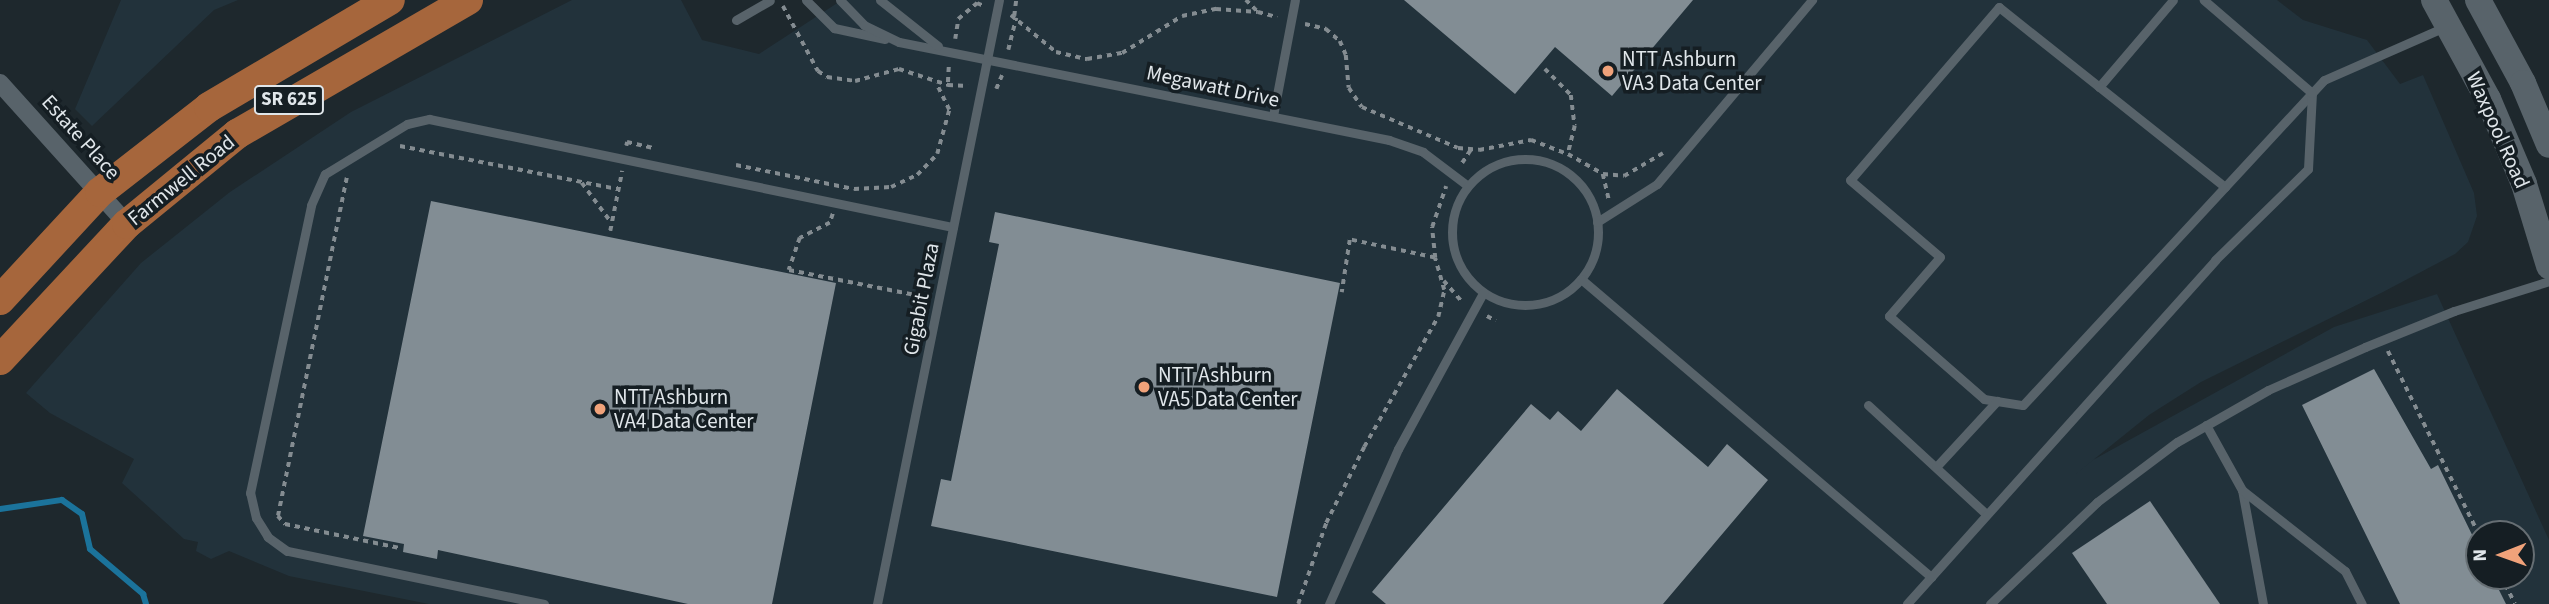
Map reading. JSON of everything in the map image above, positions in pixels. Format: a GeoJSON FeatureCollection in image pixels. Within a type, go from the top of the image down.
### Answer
{"type":"FeatureCollection","features":[{"type":"Feature","properties":{"kind":"main road","name":"Farmwell Road"},"geometry":{"type":"LineString","coordinates":[[0,300],[100,192],[209,107],[390,0]]}},
{"type":"Feature","properties":{"kind":"main road","name":"Farmwell Road"},"geometry":{"type":"LineString","coordinates":[[0,359],[127,224],[237,134],[468,0]]}},
{"type":"Feature","properties":{"kind":"main road","name":"Waxpool Road"},"geometry":{"type":"LineString","coordinates":[[2434,0],[2488,99],[2524,184],[2549,266]]}},
{"type":"Feature","properties":{"kind":"main road","name":"Waxpool Road"},"geometry":{"type":"LineString","coordinates":[[2478,0],[2523,83],[2549,145]]}},
{"type":"Feature","properties":{"kind":"street","name":"Estate Place"},"geometry":{"type":"LineString","coordinates":[[0,83],[127,224]]}},
{"type":"Feature","properties":{"kind":"lane"},"geometry":{"type":"LineString","coordinates":[[736,20],[770,0]]}},
{"type":"Feature","properties":{"kind":"lane"},"geometry":{"type":"LineString","coordinates":[[806,0],[834,28],[899,42]]}},
{"type":"Feature","properties":{"kind":"lane"},"geometry":{"type":"LineString","coordinates":[[841,0],[864,25],[899,42]]}},
{"type":"Feature","properties":{"kind":"lane"},"geometry":{"type":"LineString","coordinates":[[880,0],[939,47]]}},
{"type":"Feature","properties":{"kind":"lane"},"geometry":{"type":"LineString","coordinates":[[1273,116],[1295,0]]}},
{"type":"Feature","properties":{"kind":"lane"},"geometry":{"type":"LineString","coordinates":[[1597,222],[1657,184],[1812,0]]}},
{"type":"Feature","properties":{"kind":"lane"},"geometry":{"type":"LineString","coordinates":[[2099,87],[2173,0]]}},
{"type":"Feature","properties":{"kind":"lane"},"geometry":{"type":"LineString","coordinates":[[2204,0],[2312,93]]}},
{"type":"Feature","properties":{"kind":"lane","name":"Gigabit Plaza"},"geometry":{"type":"LineString","coordinates":[[877,604],[998,5]]}},
{"type":"Feature","properties":{"kind":"lane"},"geometry":{"type":"LineString","coordinates":[[2225,187],[1999,7],[1850,180],[1940,257],[1889,316],[1984,399],[2023,405],[2225,187],[2324,80],[2449,25]]}},
{"type":"Feature","properties":{"kind":"lane","name":"Megawatt Drive"},"geometry":{"type":"LineString","coordinates":[[899,42],[939,47],[1389,140],[1423,152],[1468,186]]}},
{"type":"Feature","properties":{"kind":"lane"},"geometry":{"type":"LineString","coordinates":[[1908,604],[2215,260],[2308,169],[2312,93]]}},
{"type":"Feature","properties":{"kind":"lane"},"geometry":{"type":"LineString","coordinates":[[544,604],[287,551],[268,537],[256,518],[250,493],[311,205],[325,174],[407,124],[429,119],[953,226]]}},
{"type":"Feature","properties":{"kind":"lane"},"geometry":{"type":"LineString","coordinates":[[1509,160],[1544,162],[1576,180],[1590,199],[1597,222],[1597,246],[1581,279],[1553,300],[1529,306],[1505,303],[1483,293],[1466,276],[1455,255],[1454,219],[1468,186],[1486,170],[1509,160]]}},
{"type":"Feature","properties":{"kind":"lane"},"geometry":{"type":"LineString","coordinates":[[1581,279],[1931,577]]}},
{"type":"Feature","properties":{"kind":"lane"},"geometry":{"type":"LineString","coordinates":[[1990,604],[2097,502],[2206,425],[2268,390],[2383,339],[2549,281]]}},
{"type":"Feature","properties":{"kind":"lane"},"geometry":{"type":"LineString","coordinates":[[1329,604],[1398,449],[1483,293]]}},
{"type":"Feature","properties":{"kind":"lane"},"geometry":{"type":"LineString","coordinates":[[1936,467],[1997,401]]}},
{"type":"Feature","properties":{"kind":"lane"},"geometry":{"type":"LineString","coordinates":[[1868,405],[1986,514]]}},
{"type":"Feature","properties":{"kind":"lane"},"geometry":{"type":"LineString","coordinates":[[2206,425],[2242,490],[2263,604]]}},
{"type":"Feature","properties":{"kind":"lane"},"geometry":{"type":"LineString","coordinates":[[2242,490],[2345,570],[2362,604]]}},
{"type":"Feature","properties":{"kind":"path"},"geometry":{"type":"LineString","coordinates":[[780,0],[818,71],[827,77],[855,81],[899,69],[936,83],[998,89],[1015,17],[1016,0]]}},
{"type":"Feature","properties":{"kind":"path"},"geometry":{"type":"LineString","coordinates":[[948,85],[958,19],[978,4],[998,5],[1056,51],[1087,59],[1122,53],[1182,16],[1216,9],[1258,12]]}},
{"type":"Feature","properties":{"kind":"path"},"geometry":{"type":"LineString","coordinates":[[1333,34],[1346,55],[1353,100],[1362,107],[1443,143],[1471,149],[1531,140],[1569,154],[1605,175],[1624,176],[1667,150]]}},
{"type":"Feature","properties":{"kind":"path"},"geometry":{"type":"LineString","coordinates":[[1545,69],[1570,95],[1575,126],[1569,154]]}},
{"type":"Feature","properties":{"kind":"path"},"geometry":{"type":"LineString","coordinates":[[734,165],[854,189],[891,187],[917,175],[937,154],[949,110],[936,83]]}},
{"type":"Feature","properties":{"kind":"path"},"geometry":{"type":"LineString","coordinates":[[610,231],[627,142],[658,149]]}},
{"type":"Feature","properties":{"kind":"path"},"geometry":{"type":"LineString","coordinates":[[388,152],[399,146],[618,189]]}},
{"type":"Feature","properties":{"kind":"path"},"geometry":{"type":"LineString","coordinates":[[1298,604],[1332,512],[1443,307],[1443,279],[1435,258],[1436,208],[1440,194],[1471,149]]}},
{"type":"Feature","properties":{"kind":"path"},"geometry":{"type":"LineString","coordinates":[[357,171],[347,177],[278,516],[285,524],[400,548]]}},
{"type":"Feature","properties":{"kind":"path"},"geometry":{"type":"LineString","coordinates":[[581,181],[612,222]]}},
{"type":"Feature","properties":{"kind":"path"},"geometry":{"type":"LineString","coordinates":[[1342,292],[1350,240],[1435,258]]}},
{"type":"Feature","properties":{"kind":"path"},"geometry":{"type":"LineString","coordinates":[[2383,339],[2473,520]]}},
{"type":"Feature","properties":{"kind":"shaded area"},"geometry":{"type":"Polygon","coordinates":[[[121,0],[238,0],[214,10],[92,126],[75,109],[121,0]]]}},
{"type":"Feature","properties":{"kind":"shaded area"},"geometry":{"type":"Polygon","coordinates":[[[572,0],[681,0],[702,40],[759,54],[842,0],[2277,0],[2303,20],[2367,40],[2400,84],[2423,75],[2474,193],[2477,216],[2468,242],[2455,254],[2383,292],[2201,382],[2149,415],[2093,460],[2334,327],[2437,294],[2549,540],[2549,604],[429,604],[289,576],[229,551],[211,559],[196,551],[198,542],[184,539],[122,483],[134,459],[50,413],[26,393],[141,263],[230,192],[351,112],[572,0]]]}},
{"type":"Feature","properties":{"kind":"building","name":"NTT Ashburn VA3 Data Center"},"geometry":{"type":"Polygon","coordinates":[[[1404,0],[1693,0],[1612,96],[1555,47],[1515,94],[1404,0]]]}},
{"type":"Feature","properties":{"kind":"building","name":"NTT Ashburn VA4 Data Center"},"geometry":{"type":"Polygon","coordinates":[[[431,201],[836,283],[772,604],[688,604],[438,550],[437,559],[403,552],[404,544],[363,536],[431,201]]]}},
{"type":"Feature","properties":{"kind":"building","name":"NTT Ashburn VA5 Data Center"},"geometry":{"type":"Polygon","coordinates":[[[995,212],[1340,283],[1277,597],[931,526],[941,479],[951,481],[999,244],[989,242],[995,212]]]}},
{"type":"Feature","properties":{"kind":"building"},"geometry":{"type":"Polygon","coordinates":[[[2374,369],[2431,469],[2438,465],[2465,520],[2465,590],[2499,590],[2506,604],[2400,604],[2302,405],[2374,369]]]}},
{"type":"Feature","properties":{"kind":"building"},"geometry":{"type":"Polygon","coordinates":[[[1617,389],[1708,467],[1727,444],[1768,480],[1663,604],[1386,604],[1372,592],[1531,404],[1550,420],[1558,411],[1581,431],[1617,389]]]}},
{"type":"Feature","properties":{"kind":"building"},"geometry":{"type":"Polygon","coordinates":[[[2150,501],[2220,604],[2107,604],[2072,553],[2150,501]]]}},
{"type":"Feature","properties":{"kind":"waterway"},"geometry":{"type":"LineString","coordinates":[[0,509],[62,500],[82,514],[90,549],[143,594],[146,604]]}},
{"type":"Feature","properties":{"kind":"place","name":"NTT Ashburn VA3 Data Center"},"geometry":{"type":"Point","coordinates":[1608,71]}},
{"type":"Feature","properties":{"kind":"place","name":"NTT Ashburn VA5 Data Center"},"geometry":{"type":"Point","coordinates":[1144,387]}},
{"type":"Feature","properties":{"kind":"place","name":"NTT Ashburn VA4 Data Center"},"geometry":{"type":"Point","coordinates":[600,409]}}]}
